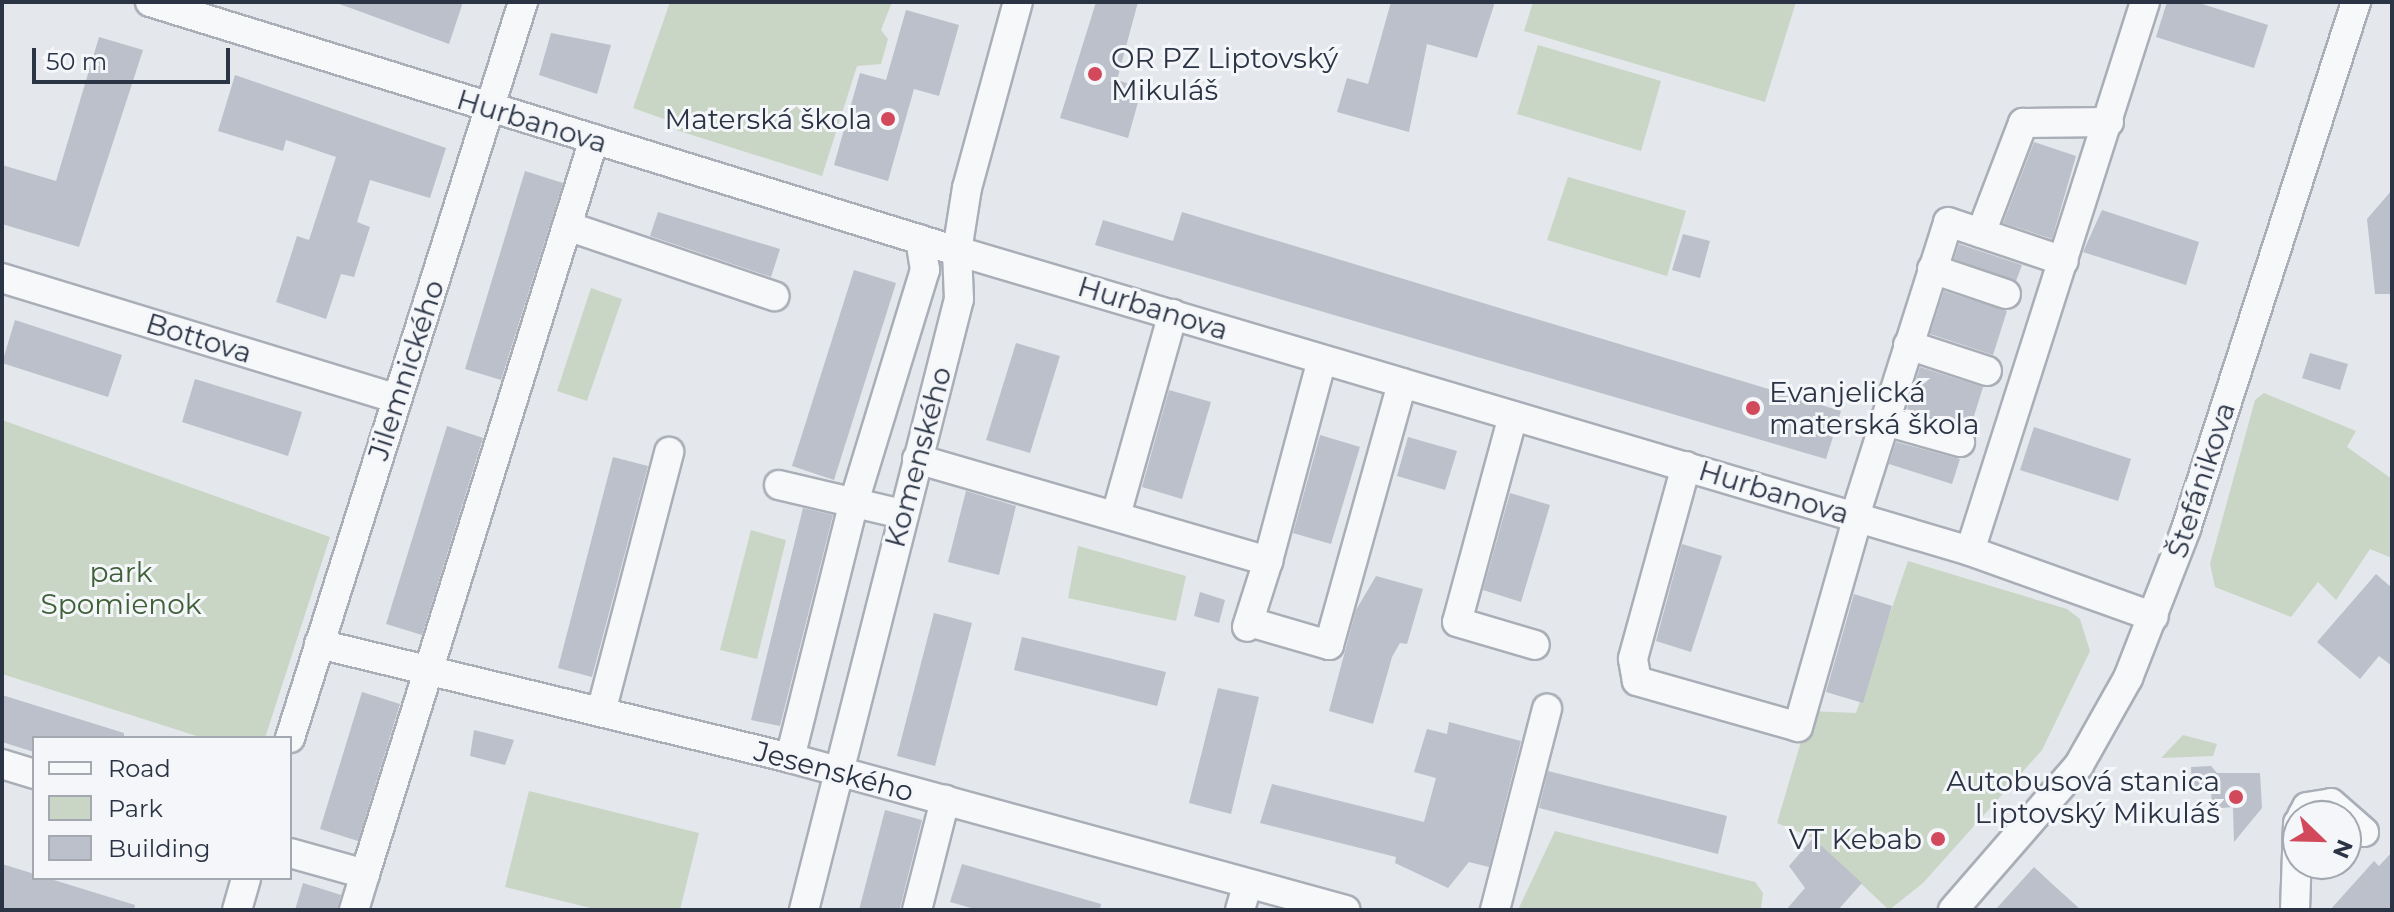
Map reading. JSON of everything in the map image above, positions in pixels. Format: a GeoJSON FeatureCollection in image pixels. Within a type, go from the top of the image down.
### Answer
{"type":"FeatureCollection","features":[{"type":"Feature","properties":{"kind":"street","name":"Hurbanova"},"geometry":{"type":"LineString","coordinates":[[150,2],[957,251],[1970,551],[2110,596],[2154,617]]}},
{"type":"Feature","properties":{"kind":"street","name":"Jilemnického"},"geometry":{"type":"LineString","coordinates":[[291,736],[523,2]]}},
{"type":"Feature","properties":{"kind":"street","name":"Komenského"},"geometry":{"type":"LineString","coordinates":[[804,910],[959,299],[957,251],[967,188],[1018,2]]}},
{"type":"Feature","properties":{"kind":"street"},"geometry":{"type":"LineString","coordinates":[[1970,551],[2145,2]]}},
{"type":"Feature","properties":{"kind":"street","name":"Štefánikova"},"geometry":{"type":"LineString","coordinates":[[1953,910],[2095,743],[2154,617],[2356,2]]}},
{"type":"Feature","properties":{"kind":"street"},"geometry":{"type":"LineString","coordinates":[[1981,233],[2023,123],[2109,122]]}},
{"type":"Feature","properties":{"kind":"street"},"geometry":{"type":"LineString","coordinates":[[354,910],[594,139]]}},
{"type":"Feature","properties":{"kind":"street"},"geometry":{"type":"LineString","coordinates":[[1686,466],[1633,659],[1637,681],[1798,727],[1856,517],[1948,222],[2064,261]]}},
{"type":"Feature","properties":{"kind":"street"},"geometry":{"type":"LineString","coordinates":[[567,226],[774,296]]}},
{"type":"Feature","properties":{"kind":"street"},"geometry":{"type":"LineString","coordinates":[[790,758],[854,502],[925,270],[920,239]]}},
{"type":"Feature","properties":{"kind":"street"},"geometry":{"type":"LineString","coordinates":[[1932,269],[2006,294]]}},
{"type":"Feature","properties":{"kind":"street","name":"Bottova"},"geometry":{"type":"LineString","coordinates":[[2,278],[397,399]]}},
{"type":"Feature","properties":{"kind":"street"},"geometry":{"type":"LineString","coordinates":[[1116,515],[1173,314]]}},
{"type":"Feature","properties":{"kind":"street"},"geometry":{"type":"LineString","coordinates":[[1908,345],[1987,371]]}},
{"type":"Feature","properties":{"kind":"street"},"geometry":{"type":"LineString","coordinates":[[1322,360],[1268,561],[1254,626],[1329,645],[1402,383]]}},
{"type":"Feature","properties":{"kind":"street"},"geometry":{"type":"LineString","coordinates":[[1513,416],[1457,622],[1535,645]]}},
{"type":"Feature","properties":{"kind":"street"},"geometry":{"type":"LineString","coordinates":[[1885,421],[1960,442]]}},
{"type":"Feature","properties":{"kind":"street"},"geometry":{"type":"LineString","coordinates":[[601,712],[669,452]]}},
{"type":"Feature","properties":{"kind":"street"},"geometry":{"type":"LineString","coordinates":[[917,459],[1268,561]]}},
{"type":"Feature","properties":{"kind":"street"},"geometry":{"type":"LineString","coordinates":[[779,485],[902,514]]}},
{"type":"Feature","properties":{"kind":"street","name":"Jesenského"},"geometry":{"type":"LineString","coordinates":[[319,644],[840,771],[945,800],[1243,898],[1346,910]]}},
{"type":"Feature","properties":{"kind":"street"},"geometry":{"type":"LineString","coordinates":[[1495,910],[1547,709]]}},
{"type":"Feature","properties":{"kind":"street"},"geometry":{"type":"LineString","coordinates":[[2,764],[32,773]]}},
{"type":"Feature","properties":{"kind":"street"},"geometry":{"type":"LineString","coordinates":[[917,910],[945,800]]}},
{"type":"Feature","properties":{"kind":"street"},"geometry":{"type":"LineString","coordinates":[[292,854],[365,874]]}},
{"type":"Feature","properties":{"kind":"street"},"geometry":{"type":"LineString","coordinates":[[237,910],[245,880]]}},
{"type":"Feature","properties":{"kind":"street"},"geometry":{"type":"LineString","coordinates":[[2295,910],[2296,880]]}},
{"type":"Feature","properties":{"kind":"green space"},"geometry":{"type":"Polygon","coordinates":[[[670,2],[892,2],[881,30],[888,39],[881,64],[857,66],[822,176],[676,130],[678,124],[633,108],[670,2]]]}},
{"type":"Feature","properties":{"kind":"green space"},"geometry":{"type":"Polygon","coordinates":[[[1533,2],[1796,2],[1765,102],[1524,31],[1533,2]]]}},
{"type":"Feature","properties":{"kind":"green space"},"geometry":{"type":"Polygon","coordinates":[[[1538,45],[1661,81],[1641,151],[1517,114],[1538,45]]]}},
{"type":"Feature","properties":{"kind":"green space"},"geometry":{"type":"Polygon","coordinates":[[[1568,177],[1686,211],[1667,276],[1547,240],[1568,177]]]}},
{"type":"Feature","properties":{"kind":"green space"},"geometry":{"type":"Polygon","coordinates":[[[591,288],[622,299],[587,401],[557,391],[591,288]]]}},
{"type":"Feature","properties":{"kind":"green space"},"geometry":{"type":"Polygon","coordinates":[[[2264,393],[2356,431],[2347,447],[2392,479],[2392,558],[2370,549],[2336,600],[2318,582],[2291,617],[2215,587],[2210,564],[2255,400],[2264,393]]]}},
{"type":"Feature","properties":{"kind":"green space","name":"park Spomienok"},"geometry":{"type":"Polygon","coordinates":[[[2,420],[330,537],[266,736],[197,736],[2,674],[2,420]]]}},
{"type":"Feature","properties":{"kind":"green space"},"geometry":{"type":"Polygon","coordinates":[[[751,530],[786,540],[757,659],[720,650],[751,530]]]}},
{"type":"Feature","properties":{"kind":"green space"},"geometry":{"type":"Polygon","coordinates":[[[1078,546],[1186,576],[1176,621],[1068,598],[1078,546]]]}},
{"type":"Feature","properties":{"kind":"green space"},"geometry":{"type":"Polygon","coordinates":[[[1908,561],[2067,609],[2080,619],[2090,651],[2042,750],[1923,883],[1889,910],[1813,838],[1777,823],[1810,711],[1856,713],[1908,561]]]}},
{"type":"Feature","properties":{"kind":"green space"},"geometry":{"type":"Polygon","coordinates":[[[2183,735],[2217,744],[2213,756],[2161,758],[2183,735]]]}},
{"type":"Feature","properties":{"kind":"green space"},"geometry":{"type":"Polygon","coordinates":[[[529,791],[699,833],[680,910],[599,910],[505,887],[529,791]]]}},
{"type":"Feature","properties":{"kind":"green space"},"geometry":{"type":"Polygon","coordinates":[[[1555,831],[1755,882],[1763,893],[1761,908],[1518,910],[1555,831]]]}},
{"type":"Feature","properties":{"kind":"building"},"geometry":{"type":"Polygon","coordinates":[[[334,2],[463,2],[449,44],[334,2]]]}},
{"type":"Feature","properties":{"kind":"building","name":"OR PZ Liptovský Mikuláš"},"geometry":{"type":"Polygon","coordinates":[[[1096,2],[1138,2],[1117,80],[1142,88],[1128,138],[1060,118],[1096,2]]]}},
{"type":"Feature","properties":{"kind":"building"},"geometry":{"type":"Polygon","coordinates":[[[1391,2],[1495,2],[1477,58],[1427,44],[1409,132],[1337,112],[1347,78],[1368,84],[1391,2]]]}},
{"type":"Feature","properties":{"kind":"building"},"geometry":{"type":"Polygon","coordinates":[[[2167,2],[2196,2],[2268,25],[2254,68],[2156,37],[2167,2]]]}},
{"type":"Feature","properties":{"kind":"building"},"geometry":{"type":"Polygon","coordinates":[[[906,10],[959,25],[939,96],[914,89],[888,181],[834,165],[860,73],[886,80],[906,10]]]}},
{"type":"Feature","properties":{"kind":"building"},"geometry":{"type":"Polygon","coordinates":[[[551,33],[611,45],[597,94],[539,75],[551,33]]]}},
{"type":"Feature","properties":{"kind":"building"},"geometry":{"type":"Polygon","coordinates":[[[99,37],[143,50],[79,247],[2,224],[2,165],[56,181],[99,37]]]}},
{"type":"Feature","properties":{"kind":"building"},"geometry":{"type":"Polygon","coordinates":[[[235,75],[446,148],[430,198],[370,180],[357,222],[370,227],[354,277],[341,274],[326,319],[276,302],[297,236],[309,240],[336,157],[286,140],[283,151],[218,131],[235,75]]]}},
{"type":"Feature","properties":{"kind":"building"},"geometry":{"type":"Polygon","coordinates":[[[2034,142],[2076,156],[2052,239],[2003,223],[2034,142]]]}},
{"type":"Feature","properties":{"kind":"building"},"geometry":{"type":"Polygon","coordinates":[[[525,171],[563,183],[501,380],[465,369],[525,171]]]}},
{"type":"Feature","properties":{"kind":"building"},"geometry":{"type":"Polygon","coordinates":[[[2392,190],[2392,294],[2375,294],[2367,219],[2392,190]]]}},
{"type":"Feature","properties":{"kind":"building"},"geometry":{"type":"Polygon","coordinates":[[[2102,210],[2199,242],[2186,285],[2083,252],[2102,210]]]}},
{"type":"Feature","properties":{"kind":"building"},"geometry":{"type":"Polygon","coordinates":[[[658,212],[780,249],[771,277],[650,236],[658,212]]]}},
{"type":"Feature","properties":{"kind":"building"},"geometry":{"type":"Polygon","coordinates":[[[1182,212],[1841,411],[1826,459],[1095,245],[1103,220],[1173,241],[1182,212]]]}},
{"type":"Feature","properties":{"kind":"building"},"geometry":{"type":"Polygon","coordinates":[[[1683,234],[1710,241],[1700,278],[1672,270],[1683,234]]]}},
{"type":"Feature","properties":{"kind":"building"},"geometry":{"type":"Polygon","coordinates":[[[1959,244],[2022,265],[2016,281],[1954,259],[1959,244]]]}},
{"type":"Feature","properties":{"kind":"building"},"geometry":{"type":"Polygon","coordinates":[[[854,270],[896,283],[834,480],[792,466],[854,270]]]}},
{"type":"Feature","properties":{"kind":"building"},"geometry":{"type":"Polygon","coordinates":[[[1944,291],[2007,311],[1993,355],[1930,334],[1944,291]]]}},
{"type":"Feature","properties":{"kind":"building"},"geometry":{"type":"Polygon","coordinates":[[[15,320],[122,355],[108,397],[2,363],[15,320]]]}},
{"type":"Feature","properties":{"kind":"building"},"geometry":{"type":"Polygon","coordinates":[[[1016,343],[1060,356],[1030,453],[986,440],[1016,343]]]}},
{"type":"Feature","properties":{"kind":"building"},"geometry":{"type":"Polygon","coordinates":[[[2310,353],[2348,364],[2340,390],[2302,378],[2310,353]]]}},
{"type":"Feature","properties":{"kind":"building"},"geometry":{"type":"Polygon","coordinates":[[[1920,367],[1983,387],[1970,429],[1907,409],[1920,367]]]}},
{"type":"Feature","properties":{"kind":"building"},"geometry":{"type":"Polygon","coordinates":[[[195,379],[302,412],[288,456],[182,422],[195,379]]]}},
{"type":"Feature","properties":{"kind":"building"},"geometry":{"type":"Polygon","coordinates":[[[1169,390],[1211,402],[1182,499],[1142,487],[1169,390]]]}},
{"type":"Feature","properties":{"kind":"building"},"geometry":{"type":"Polygon","coordinates":[[[447,426],[483,438],[422,635],[386,624],[447,426]]]}},
{"type":"Feature","properties":{"kind":"building"},"geometry":{"type":"Polygon","coordinates":[[[2034,427],[2131,459],[2118,501],[2020,470],[2034,427]]]}},
{"type":"Feature","properties":{"kind":"building"},"geometry":{"type":"Polygon","coordinates":[[[1320,435],[1360,447],[1331,544],[1293,533],[1320,435]]]}},
{"type":"Feature","properties":{"kind":"building"},"geometry":{"type":"Polygon","coordinates":[[[1408,437],[1457,451],[1445,490],[1397,476],[1408,437]]]}},
{"type":"Feature","properties":{"kind":"building"},"geometry":{"type":"Polygon","coordinates":[[[1896,442],[1960,459],[1952,484],[1889,464],[1896,442]]]}},
{"type":"Feature","properties":{"kind":"building"},"geometry":{"type":"Polygon","coordinates":[[[613,457],[648,466],[592,677],[558,668],[613,457]]]}},
{"type":"Feature","properties":{"kind":"building"},"geometry":{"type":"Polygon","coordinates":[[[966,491],[1016,506],[999,575],[948,562],[966,491]]]}},
{"type":"Feature","properties":{"kind":"building"},"geometry":{"type":"Polygon","coordinates":[[[1510,493],[1550,505],[1521,602],[1483,590],[1510,493]]]}},
{"type":"Feature","properties":{"kind":"building"},"geometry":{"type":"Polygon","coordinates":[[[803,508],[833,515],[780,726],[751,720],[803,508]]]}},
{"type":"Feature","properties":{"kind":"building"},"geometry":{"type":"Polygon","coordinates":[[[1682,544],[1722,556],[1691,652],[1656,641],[1682,544]]]}},
{"type":"Feature","properties":{"kind":"building"},"geometry":{"type":"Polygon","coordinates":[[[2376,574],[2392,588],[2392,666],[2379,656],[2360,679],[2317,642],[2376,574]]]}},
{"type":"Feature","properties":{"kind":"building"},"geometry":{"type":"Polygon","coordinates":[[[1376,576],[1423,589],[1407,644],[1400,643],[1392,657],[1373,724],[1329,711],[1356,610],[1376,576]]]}},
{"type":"Feature","properties":{"kind":"building"},"geometry":{"type":"Polygon","coordinates":[[[1200,592],[1225,600],[1219,623],[1194,616],[1200,592]]]}},
{"type":"Feature","properties":{"kind":"building"},"geometry":{"type":"Polygon","coordinates":[[[1854,594],[1892,606],[1863,703],[1826,692],[1854,594]]]}},
{"type":"Feature","properties":{"kind":"building"},"geometry":{"type":"Polygon","coordinates":[[[934,613],[972,623],[935,766],[897,756],[934,613]]]}},
{"type":"Feature","properties":{"kind":"building"},"geometry":{"type":"Polygon","coordinates":[[[1022,637],[1166,672],[1157,706],[1014,670],[1022,637]]]}},
{"type":"Feature","properties":{"kind":"building"},"geometry":{"type":"Polygon","coordinates":[[[1218,688],[1259,697],[1231,814],[1189,803],[1218,688]]]}},
{"type":"Feature","properties":{"kind":"building"},"geometry":{"type":"Polygon","coordinates":[[[362,692],[400,704],[358,841],[320,829],[362,692]]]}},
{"type":"Feature","properties":{"kind":"building"},"geometry":{"type":"Polygon","coordinates":[[[2,695],[124,733],[124,736],[32,736],[32,751],[2,742],[2,695]]]}},
{"type":"Feature","properties":{"kind":"building"},"geometry":{"type":"Polygon","coordinates":[[[1449,722],[1521,741],[1489,867],[1469,862],[1448,888],[1395,863],[1396,857],[1260,823],[1272,784],[1424,822],[1436,778],[1414,772],[1427,729],[1447,734],[1449,722]]]}},
{"type":"Feature","properties":{"kind":"building"},"geometry":{"type":"Polygon","coordinates":[[[474,730],[514,740],[505,765],[470,756],[474,730]]]}},
{"type":"Feature","properties":{"kind":"building","name":"Autobusová stanica Liptovský Mikuláš"},"geometry":{"type":"Polygon","coordinates":[[[2211,766],[2217,773],[2260,773],[2262,808],[2234,842],[2233,807],[2212,809],[2211,789],[2192,790],[2191,767],[2211,766]]]}},
{"type":"Feature","properties":{"kind":"building"},"geometry":{"type":"Polygon","coordinates":[[[1548,771],[1727,816],[1718,854],[1539,808],[1548,771]]]}},
{"type":"Feature","properties":{"kind":"building"},"geometry":{"type":"Polygon","coordinates":[[[885,810],[922,820],[900,908],[859,910],[885,810]]]}},
{"type":"Feature","properties":{"kind":"building"},"geometry":{"type":"Polygon","coordinates":[[[1813,838],[1862,883],[1838,910],[1786,910],[1805,888],[1789,866],[1813,838]]]}},
{"type":"Feature","properties":{"kind":"building"},"geometry":{"type":"Polygon","coordinates":[[[2392,852],[2392,910],[2330,910],[2357,880],[2362,880],[2362,874],[2374,861],[2379,866],[2392,852]]]}},
{"type":"Feature","properties":{"kind":"building"},"geometry":{"type":"Polygon","coordinates":[[[2,864],[32,873],[32,880],[54,880],[135,905],[134,910],[2,910],[2,864]]]}},
{"type":"Feature","properties":{"kind":"building"},"geometry":{"type":"Polygon","coordinates":[[[962,864],[1101,904],[1100,910],[978,910],[950,902],[962,864]]]}},
{"type":"Feature","properties":{"kind":"building"},"geometry":{"type":"Polygon","coordinates":[[[2034,867],[2049,881],[2081,910],[1995,910],[2034,867]]]}},
{"type":"Feature","properties":{"kind":"building"},"geometry":{"type":"Polygon","coordinates":[[[303,883],[341,895],[337,910],[295,910],[303,883]]]}},
{"type":"Feature","properties":{"kind":"place","name":"OR PZ Liptovský Mikuláš"},"geometry":{"type":"Point","coordinates":[1095,74]}},
{"type":"Feature","properties":{"kind":"place","name":"Materská škola"},"geometry":{"type":"Point","coordinates":[888,119]}},
{"type":"Feature","properties":{"kind":"place","name":"Evanjelická materská škola"},"geometry":{"type":"Point","coordinates":[1753,408]}},
{"type":"Feature","properties":{"kind":"place","name":"Autobusová stanica Liptovský Mikuláš"},"geometry":{"type":"Point","coordinates":[2236,797]}},
{"type":"Feature","properties":{"kind":"place","name":"VT Kebab"},"geometry":{"type":"Point","coordinates":[1938,839]}}]}
